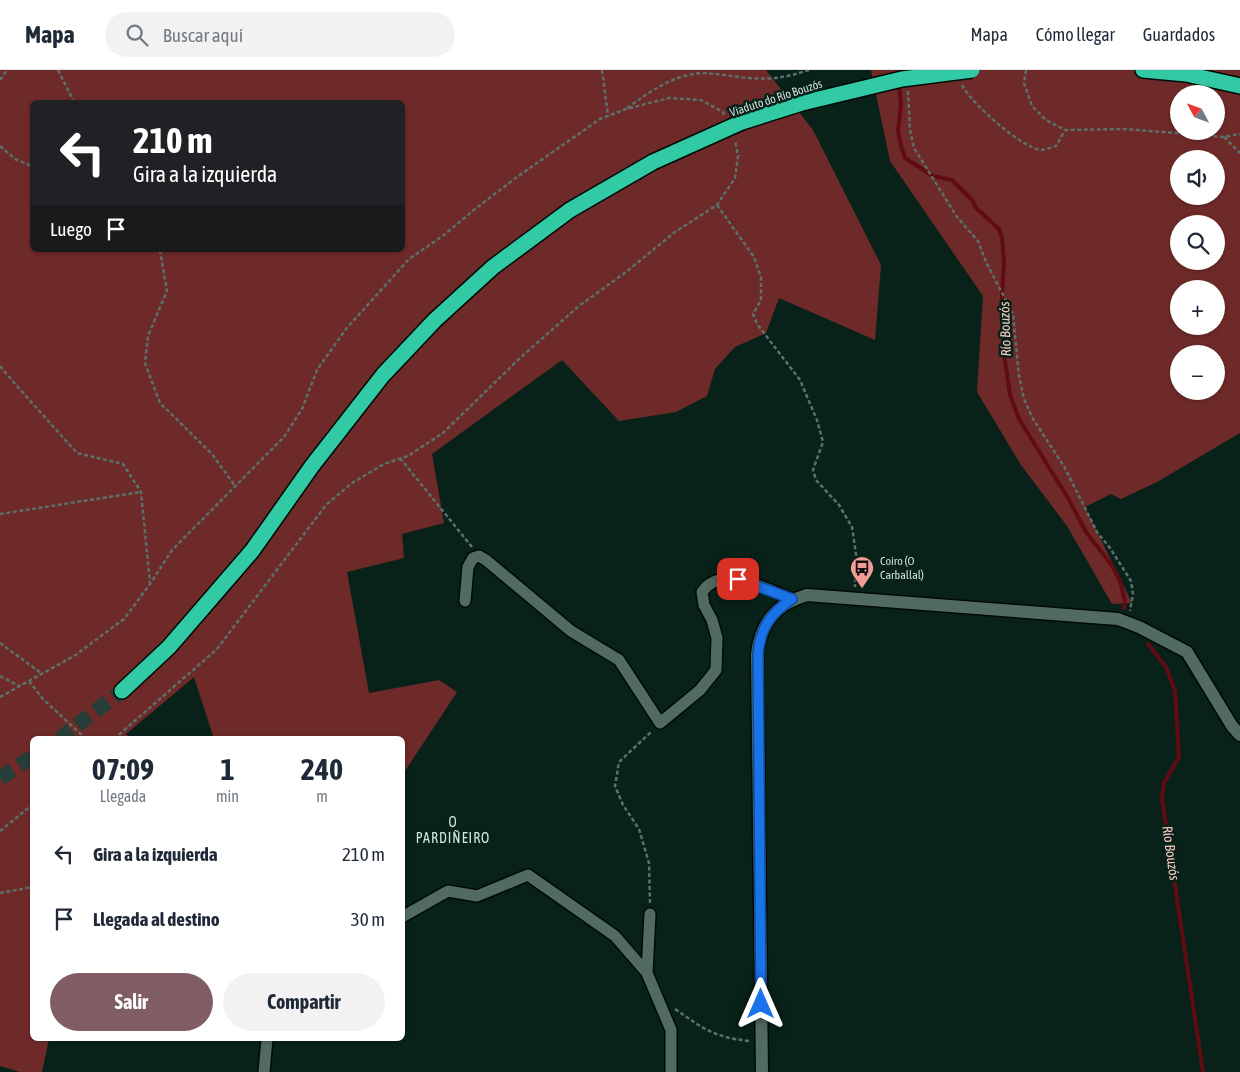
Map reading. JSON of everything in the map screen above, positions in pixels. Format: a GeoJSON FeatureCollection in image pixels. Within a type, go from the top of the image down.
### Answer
{"type":"FeatureCollection","features":[{"type":"Feature","properties":{"kind":"highway","name":"Viaduto do Río Bouzós"},"geometry":{"type":"LineString","coordinates":[[122,691],[169,648],[252,551],[312,466],[383,375],[435,320],[493,267],[570,210],[654,162],[742,122],[802,103],[902,79],[972,70]]}},
{"type":"Feature","properties":{"kind":"highway"},"geometry":{"type":"LineString","coordinates":[[1143,70],[1186,74],[1240,86]]}},
{"type":"Feature","properties":{"kind":"street"},"geometry":{"type":"LineString","coordinates":[[465,600],[468,567],[473,558],[479,556],[571,631],[619,660],[660,723],[700,690],[716,670],[717,638],[712,620],[704,605],[702,592],[708,584],[720,579],[738,579],[792,599]]}},
{"type":"Feature","properties":{"kind":"street"},"geometry":{"type":"LineString","coordinates":[[762,1072],[758,654],[759,640],[763,628],[771,616],[792,599],[807,595],[1118,619],[1139,627],[1187,652],[1232,726],[1240,735]]}},
{"type":"Feature","properties":{"kind":"street"},"geometry":{"type":"LineString","coordinates":[[405,915],[448,891],[477,896],[528,875],[615,936],[647,973],[672,1030],[671,1072]]}},
{"type":"Feature","properties":{"kind":"street"},"geometry":{"type":"LineString","coordinates":[[647,973],[650,914]]}},
{"type":"Feature","properties":{"kind":"street"},"geometry":{"type":"LineString","coordinates":[[264,1072],[267,1041]]}},
{"type":"Feature","properties":{"kind":"path"},"geometry":{"type":"LineString","coordinates":[[0,80],[7,70]]}},
{"type":"Feature","properties":{"kind":"path"},"geometry":{"type":"LineString","coordinates":[[58,70],[73,100]]}},
{"type":"Feature","properties":{"kind":"path"},"geometry":{"type":"LineString","coordinates":[[602,70],[608,116]]}},
{"type":"Feature","properties":{"kind":"path"},"geometry":{"type":"LineString","coordinates":[[626,109],[655,87],[689,74],[719,73],[748,78],[782,78],[809,70]]}},
{"type":"Feature","properties":{"kind":"path"},"geometry":{"type":"LineString","coordinates":[[1026,70],[1024,83],[1032,106],[1046,120],[1065,130],[1125,129],[1170,133]]}},
{"type":"Feature","properties":{"kind":"path"},"geometry":{"type":"LineString","coordinates":[[961,83],[964,90],[1002,128],[1032,146],[1041,150],[1056,146],[1065,130]]}},
{"type":"Feature","properties":{"kind":"path"},"geometry":{"type":"LineString","coordinates":[[908,84],[909,121],[914,148],[957,217],[978,241],[986,262],[1012,314],[1019,376],[1024,399],[1033,419],[1065,468],[1097,532],[1110,548],[1131,581],[1132,600],[1126,622]]}},
{"type":"Feature","properties":{"kind":"path"},"geometry":{"type":"LineString","coordinates":[[0,697],[74,656],[124,619],[172,550],[284,437],[302,409],[317,370],[346,329],[409,259],[444,235],[475,209],[567,141],[600,119],[626,109],[669,98],[701,100],[722,112],[726,120]]}},
{"type":"Feature","properties":{"kind":"path"},"geometry":{"type":"LineString","coordinates":[[117,736],[217,648],[326,505],[352,483],[384,464],[408,456],[443,433],[520,358],[579,306],[626,272],[675,232],[717,206],[735,178],[738,156],[733,134]]}},
{"type":"Feature","properties":{"kind":"path"},"geometry":{"type":"LineString","coordinates":[[1225,138],[1240,134]]}},
{"type":"Feature","properties":{"kind":"path"},"geometry":{"type":"LineString","coordinates":[[1225,139],[1240,153]]}},
{"type":"Feature","properties":{"kind":"path"},"geometry":{"type":"LineString","coordinates":[[0,146],[15,159],[30,165]]}},
{"type":"Feature","properties":{"kind":"path"},"geometry":{"type":"LineString","coordinates":[[717,206],[754,257],[761,277],[761,300],[753,314],[757,324],[800,380],[818,420],[823,442],[813,470],[816,480],[839,505],[852,527],[856,554],[855,599]]}},
{"type":"Feature","properties":{"kind":"path"},"geometry":{"type":"LineString","coordinates":[[160,252],[167,291],[148,336],[145,363],[160,402],[212,454],[235,486]]}},
{"type":"Feature","properties":{"kind":"path"},"geometry":{"type":"LineString","coordinates":[[0,366],[77,453],[123,464],[141,492],[150,584]]}},
{"type":"Feature","properties":{"kind":"path"},"geometry":{"type":"LineString","coordinates":[[400,458],[479,556]]}},
{"type":"Feature","properties":{"kind":"path"},"geometry":{"type":"LineString","coordinates":[[0,514],[141,492]]}},
{"type":"Feature","properties":{"kind":"path"},"geometry":{"type":"LineString","coordinates":[[0,643],[42,674]]}},
{"type":"Feature","properties":{"kind":"path"},"geometry":{"type":"LineString","coordinates":[[0,676],[19,686]]}},
{"type":"Feature","properties":{"kind":"path"},"geometry":{"type":"LineString","coordinates":[[29,680],[43,699],[83,736]]}},
{"type":"Feature","properties":{"kind":"path"},"geometry":{"type":"LineString","coordinates":[[650,914],[649,863],[639,829],[623,804],[615,786],[619,762],[660,723]]}},
{"type":"Feature","properties":{"kind":"path"},"geometry":{"type":"LineString","coordinates":[[0,831],[30,807]]}},
{"type":"Feature","properties":{"kind":"path"},"geometry":{"type":"LineString","coordinates":[[0,894],[30,887]]}},
{"type":"Feature","properties":{"kind":"path"},"geometry":{"type":"LineString","coordinates":[[658,997],[706,1031],[727,1039],[744,1041]]}},
{"type":"Feature","properties":{"kind":"shaded area"},"geometry":{"type":"Polygon","coordinates":[[[0,70],[766,70],[813,130],[881,265],[875,340],[779,298],[766,333],[735,347],[715,369],[707,396],[676,412],[619,421],[562,360],[432,454],[444,523],[402,534],[404,558],[347,572],[369,693],[439,680],[457,692],[405,771],[405,736],[213,736],[194,677],[126,734],[128,736],[30,736],[30,1041],[49,1041],[42,1072],[20,1072],[0,1066],[0,70]]]}},
{"type":"Feature","properties":{"kind":"shaded area"},"geometry":{"type":"Polygon","coordinates":[[[871,70],[1240,70],[1240,433],[1157,482],[1121,499],[1111,494],[1085,507],[1132,603],[1112,604],[1067,526],[1021,465],[977,392],[983,296],[890,161],[871,70]]]}},
{"type":"Feature","properties":{"kind":"waterway","name":"Río Bouzós"},"geometry":{"type":"LineString","coordinates":[[899,85],[901,103],[898,131],[905,158],[933,176],[952,180],[972,200],[976,208],[999,229],[1002,238],[1004,262],[1002,295],[1003,347],[1010,395],[1019,419],[1068,498],[1086,532],[1111,564],[1120,581],[1125,601],[1124,608]]}},
{"type":"Feature","properties":{"kind":"waterway","name":"Río Bouzós"},"geometry":{"type":"LineString","coordinates":[[1148,644],[1166,667],[1175,691],[1179,757],[1164,783],[1162,798],[1203,1072]]}},
{"type":"Feature","properties":{"kind":"tunnel"},"geometry":{"type":"LineString","coordinates":[[63,736],[122,691]]}},
{"type":"Feature","properties":{"kind":"tunnel"},"geometry":{"type":"LineString","coordinates":[[0,778],[30,758]]}},
{"type":"Feature","properties":{"kind":"place","name":"Coiro (O Carballal)"},"geometry":{"type":"Point","coordinates":[862,589]}},
{"type":"Feature","properties":{"kind":"district","name":"O PARDIÑEIRO"},"geometry":{"type":"Point","coordinates":[453,830]}},
{"type":"Feature","properties":{"kind":"route"},"geometry":{"type":"LineString","coordinates":[[738,579],[792,599],[771,616],[763,628],[759,640],[761,1004]]}}]}
